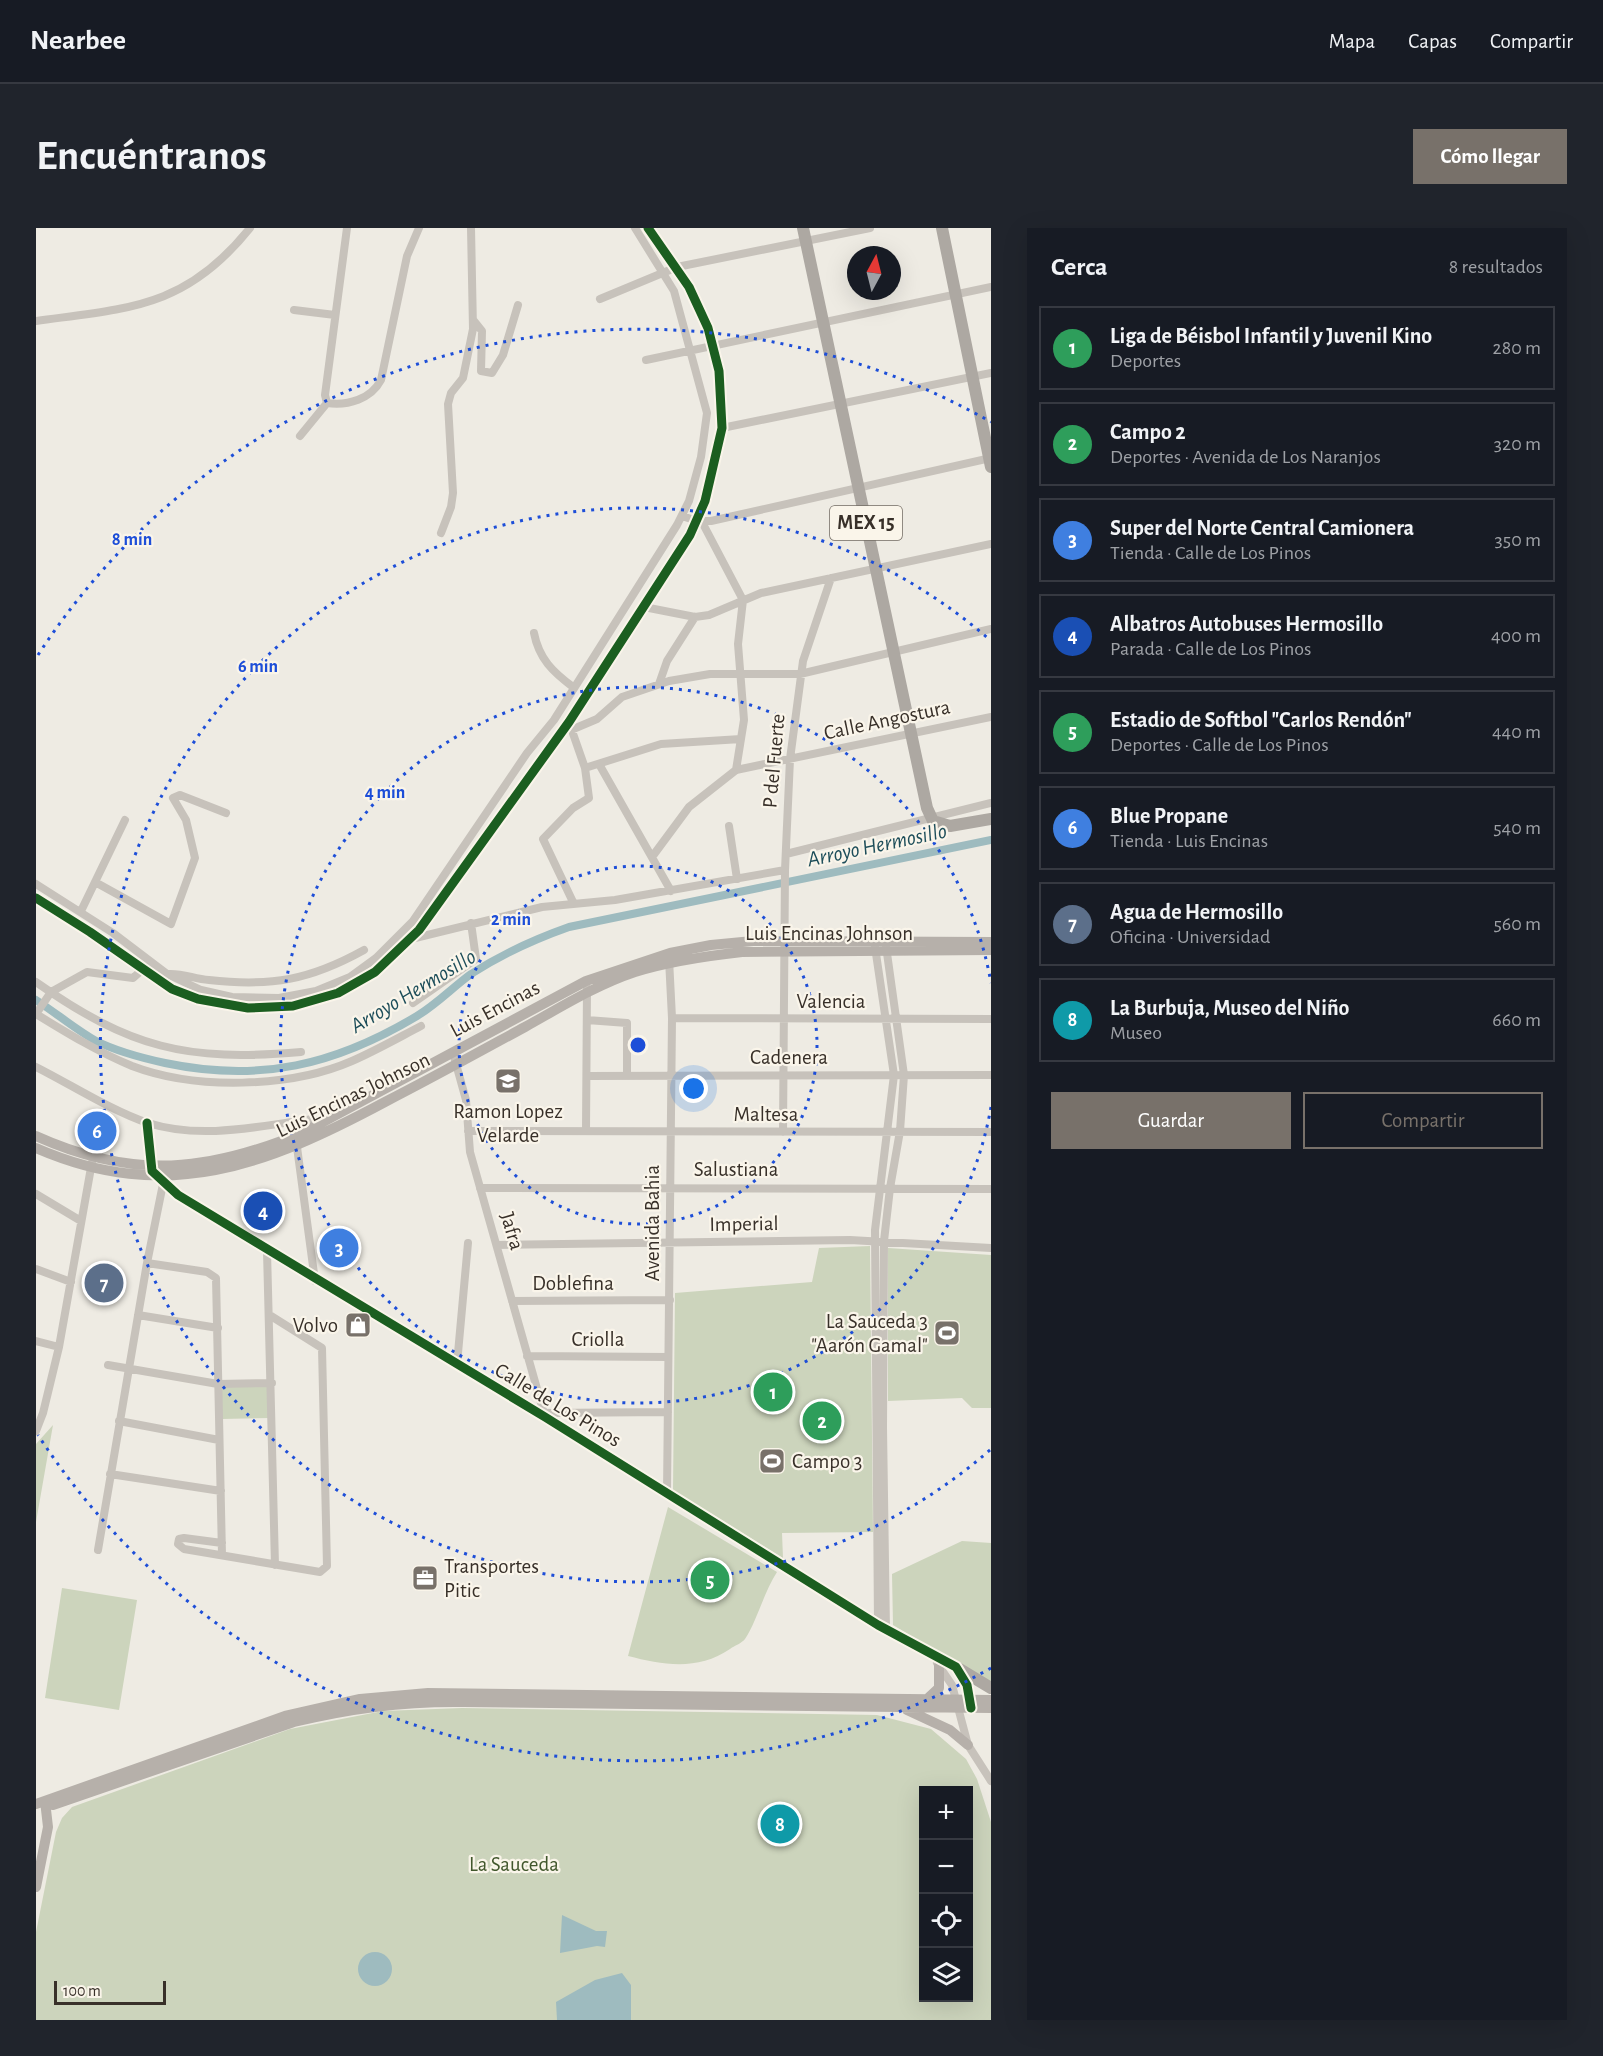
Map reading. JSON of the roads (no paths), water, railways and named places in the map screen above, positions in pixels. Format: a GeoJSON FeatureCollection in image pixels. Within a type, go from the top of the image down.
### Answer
{"type":"FeatureCollection","features":[{"type":"Feature","properties":{"kind":"highway","name":"MEX 15"},"geometry":{"type":"LineString","coordinates":[[803,228],[910,734],[930,818]]}},
{"type":"Feature","properties":{"kind":"highway"},"geometry":{"type":"LineString","coordinates":[[942,228],[990,461]]}},
{"type":"Feature","properties":{"kind":"highway"},"geometry":{"type":"LineString","coordinates":[[930,818],[936,824],[950,826],[991,819]]}},
{"type":"Feature","properties":{"kind":"highway"},"geometry":{"type":"LineString","coordinates":[[956,1667],[991,1688]]}},
{"type":"Feature","properties":{"kind":"main road"},"geometry":{"type":"LineString","coordinates":[[881,947],[991,942]]}},
{"type":"Feature","properties":{"kind":"main road","name":"Luis Encinas Johnson"},"geometry":{"type":"LineString","coordinates":[[36,1148],[92,1162],[152,1170],[221,1171],[297,1147],[458,1064],[587,987],[634,973],[669,958],[785,947],[991,950]]}},
{"type":"Feature","properties":{"kind":"main road","name":"Luis Encinas"},"geometry":{"type":"LineString","coordinates":[[152,1170],[226,1159],[285,1140],[587,987]]}},
{"type":"Feature","properties":{"kind":"main road"},"geometry":{"type":"LineString","coordinates":[[36,1136],[92,1162]]}},
{"type":"Feature","properties":{"kind":"main road"},"geometry":{"type":"LineString","coordinates":[[925,1701],[939,1688],[939,1666]]}},
{"type":"Feature","properties":{"kind":"main road"},"geometry":{"type":"LineString","coordinates":[[41,1806],[285,1716],[332,1704],[388,1695],[469,1694],[925,1701],[958,1705]]}},
{"type":"Feature","properties":{"kind":"main road"},"geometry":{"type":"LineString","coordinates":[[41,1806],[294,1722],[332,1712],[390,1703],[475,1702],[904,1708],[970,1704],[991,1700]]}},
{"type":"Feature","properties":{"kind":"main road"},"geometry":{"type":"LineString","coordinates":[[970,1704],[991,1708]]}},
{"type":"Feature","properties":{"kind":"main road"},"geometry":{"type":"LineString","coordinates":[[904,1708],[950,1730],[968,1745]]}},
{"type":"Feature","properties":{"kind":"main road"},"geometry":{"type":"LineString","coordinates":[[36,1887],[48,1827],[41,1806]]}},
{"type":"Feature","properties":{"kind":"street"},"geometry":{"type":"LineString","coordinates":[[36,321],[126,309],[155,300],[201,276],[221,260],[250,228]]}},
{"type":"Feature","properties":{"kind":"street"},"geometry":{"type":"LineString","coordinates":[[327,404],[325,395],[347,228]]}},
{"type":"Feature","properties":{"kind":"street"},"geometry":{"type":"LineString","coordinates":[[300,436],[327,404],[359,399],[376,388],[381,380],[406,256],[419,228]]}},
{"type":"Feature","properties":{"kind":"street"},"geometry":{"type":"LineString","coordinates":[[441,533],[451,507],[453,493],[448,404],[451,393],[463,378],[474,321],[471,228]]}},
{"type":"Feature","properties":{"kind":"street"},"geometry":{"type":"LineString","coordinates":[[36,884],[81,911],[167,974],[201,990],[259,999],[307,993],[350,977],[376,958],[406,930],[489,808],[554,720],[682,516],[701,457],[706,424],[705,401],[678,301],[663,271],[635,228]]}},
{"type":"Feature","properties":{"kind":"street"},"geometry":{"type":"LineString","coordinates":[[36,898],[172,989],[216,1003],[249,1008],[293,1006],[315,1001],[352,986],[375,972],[411,939],[444,898],[500,816],[570,726],[700,522],[722,428],[721,387],[713,345],[700,309],[677,267],[648,228]]}},
{"type":"Feature","properties":{"kind":"street"},"geometry":{"type":"LineString","coordinates":[[600,299],[677,267],[870,228]]}},
{"type":"Feature","properties":{"kind":"street"},"geometry":{"type":"LineString","coordinates":[[646,360],[991,287]]}},
{"type":"Feature","properties":{"kind":"street"},"geometry":{"type":"LineString","coordinates":[[474,321],[482,331],[482,371],[492,373],[503,355],[518,305]]}},
{"type":"Feature","properties":{"kind":"street"},"geometry":{"type":"LineString","coordinates":[[294,310],[335,315]]}},
{"type":"Feature","properties":{"kind":"street"},"geometry":{"type":"LineString","coordinates":[[722,428],[991,373]]}},
{"type":"Feature","properties":{"kind":"street"},"geometry":{"type":"LineString","coordinates":[[682,516],[700,522],[858,486],[990,461]]}},
{"type":"Feature","properties":{"kind":"street"},"geometry":{"type":"LineString","coordinates":[[652,856],[689,807],[736,770],[741,739],[744,708],[738,644],[743,600],[700,522]]}},
{"type":"Feature","properties":{"kind":"street"},"geometry":{"type":"LineString","coordinates":[[644,607],[695,617],[717,613],[761,593],[991,544]]}},
{"type":"Feature","properties":{"kind":"street","name":"P del Fuerte"},"geometry":{"type":"LineString","coordinates":[[783,1132],[785,870],[790,759],[800,674],[831,578]]}},
{"type":"Feature","properties":{"kind":"street"},"geometry":{"type":"LineString","coordinates":[[659,684],[667,661],[695,617]]}},
{"type":"Feature","properties":{"kind":"street"},"geometry":{"type":"LineString","coordinates":[[570,726],[597,719],[622,697],[691,676],[741,672],[800,674],[991,629]]}},
{"type":"Feature","properties":{"kind":"street"},"geometry":{"type":"LineString","coordinates":[[534,633],[536,645],[544,661],[555,674],[573,687]]}},
{"type":"Feature","properties":{"kind":"street","name":"Calle Angostura"},"geometry":{"type":"LineString","coordinates":[[736,770],[991,717]]}},
{"type":"Feature","properties":{"kind":"street"},"geometry":{"type":"LineString","coordinates":[[570,726],[585,768],[589,798],[573,808],[543,839],[573,902]]}},
{"type":"Feature","properties":{"kind":"street"},"geometry":{"type":"LineString","coordinates":[[585,768],[661,744],[741,739]]}},
{"type":"Feature","properties":{"kind":"street"},"geometry":{"type":"LineString","coordinates":[[599,764],[671,891]]}},
{"type":"Feature","properties":{"kind":"street"},"geometry":{"type":"LineString","coordinates":[[95,882],[171,924],[195,858],[186,820],[173,798],[180,795],[226,813]]}},
{"type":"Feature","properties":{"kind":"street"},"geometry":{"type":"LineString","coordinates":[[786,854],[991,803]]}},
{"type":"Feature","properties":{"kind":"street"},"geometry":{"type":"LineString","coordinates":[[489,808],[500,816]]}},
{"type":"Feature","properties":{"kind":"street"},"geometry":{"type":"LineString","coordinates":[[81,911],[125,820]]}},
{"type":"Feature","properties":{"kind":"street"},"geometry":{"type":"LineString","coordinates":[[729,826],[737,879]]}},
{"type":"Feature","properties":{"kind":"street"},"geometry":{"type":"LineString","coordinates":[[411,939],[420,939],[471,923],[573,902],[615,900],[785,870]]}},
{"type":"Feature","properties":{"kind":"street"},"geometry":{"type":"LineString","coordinates":[[413,1004],[476,959],[471,923]]}},
{"type":"Feature","properties":{"kind":"street"},"geometry":{"type":"LineString","coordinates":[[881,947],[891,1019],[894,1075],[878,1188],[875,1241],[886,1630]]}},
{"type":"Feature","properties":{"kind":"street"},"geometry":{"type":"LineString","coordinates":[[167,974],[185,974],[206,980],[273,983],[328,969],[364,950]]}},
{"type":"Feature","properties":{"kind":"street","name":"Avenida Bahia"},"geometry":{"type":"LineString","coordinates":[[668,1492],[672,1018],[669,958]]}},
{"type":"Feature","properties":{"kind":"street"},"geometry":{"type":"LineString","coordinates":[[150,962],[143,971],[127,979],[87,972],[50,993],[36,1014],[84,1044],[134,1066],[164,1074],[226,1083],[287,1077],[350,1062],[421,1026]]}},
{"type":"Feature","properties":{"kind":"street"},"geometry":{"type":"LineString","coordinates":[[36,982],[88,1017],[118,1032],[160,1046],[216,1055],[301,1052]]}},
{"type":"Feature","properties":{"kind":"street"},"geometry":{"type":"LineString","coordinates":[[586,1131],[587,987]]}},
{"type":"Feature","properties":{"kind":"street","name":"Valencia"},"geometry":{"type":"LineString","coordinates":[[672,1018],[991,1019]]}},
{"type":"Feature","properties":{"kind":"street"},"geometry":{"type":"LineString","coordinates":[[878,1625],[879,1401],[884,1241],[900,1131],[904,1075],[891,1019]]}},
{"type":"Feature","properties":{"kind":"street"},"geometry":{"type":"LineString","coordinates":[[587,1020],[627,1023],[627,1076]]}},
{"type":"Feature","properties":{"kind":"street","name":"Jafra"},"geometry":{"type":"LineString","coordinates":[[453,1053],[458,1064],[466,1100],[468,1131],[480,1188],[545,1415]]}},
{"type":"Feature","properties":{"kind":"street"},"geometry":{"type":"LineString","coordinates":[[36,1067],[147,1123],[205,1131],[249,1129],[313,1119],[323,1122]]}},
{"type":"Feature","properties":{"kind":"street","name":"Cadenera"},"geometry":{"type":"LineString","coordinates":[[587,1076],[991,1076]]}},
{"type":"Feature","properties":{"kind":"street"},"geometry":{"type":"LineString","coordinates":[[147,1123],[152,1170]]}},
{"type":"Feature","properties":{"kind":"street","name":"Maltesa"},"geometry":{"type":"LineString","coordinates":[[468,1131],[991,1132]]}},
{"type":"Feature","properties":{"kind":"street"},"geometry":{"type":"LineString","coordinates":[[297,1147],[315,1281]]}},
{"type":"Feature","properties":{"kind":"street"},"geometry":{"type":"LineString","coordinates":[[36,1431],[59,1347],[92,1162]]}},
{"type":"Feature","properties":{"kind":"street","name":"Calle de Los Pinos"},"geometry":{"type":"LineString","coordinates":[[152,1170],[163,1184],[315,1281],[545,1415],[886,1630],[956,1667]]}},
{"type":"Feature","properties":{"kind":"street"},"geometry":{"type":"LineString","coordinates":[[98,1550],[147,1263],[163,1184]]}},
{"type":"Feature","properties":{"kind":"street","name":"Salustiana"},"geometry":{"type":"LineString","coordinates":[[480,1188],[991,1189]]}},
{"type":"Feature","properties":{"kind":"street"},"geometry":{"type":"LineString","coordinates":[[36,1194],[81,1221]]}},
{"type":"Feature","properties":{"kind":"street","name":"Imperial"},"geometry":{"type":"LineString","coordinates":[[498,1245],[884,1241],[991,1248]]}},
{"type":"Feature","properties":{"kind":"street"},"geometry":{"type":"LineString","coordinates":[[457,1364],[468,1243]]}},
{"type":"Feature","properties":{"kind":"street"},"geometry":{"type":"LineString","coordinates":[[267,1251],[271,1316],[275,1564]]}},
{"type":"Feature","properties":{"kind":"street"},"geometry":{"type":"LineString","coordinates":[[147,1263],[214,1275],[218,1328],[222,1555]]}},
{"type":"Feature","properties":{"kind":"street"},"geometry":{"type":"LineString","coordinates":[[36,1269],[70,1282]]}},
{"type":"Feature","properties":{"kind":"street","name":"Doblefina"},"geometry":{"type":"LineString","coordinates":[[512,1301],[670,1300]]}},
{"type":"Feature","properties":{"kind":"street"},"geometry":{"type":"LineString","coordinates":[[138,1315],[218,1328]]}},
{"type":"Feature","properties":{"kind":"street"},"geometry":{"type":"LineString","coordinates":[[222,1542],[184,1538],[179,1539],[178,1544],[184,1549],[321,1572],[327,1566],[323,1352],[319,1343],[271,1316]]}},
{"type":"Feature","properties":{"kind":"street"},"geometry":{"type":"LineString","coordinates":[[36,1341],[59,1347]]}},
{"type":"Feature","properties":{"kind":"street","name":"Criolla"},"geometry":{"type":"LineString","coordinates":[[527,1356],[668,1357]]}},
{"type":"Feature","properties":{"kind":"street"},"geometry":{"type":"LineString","coordinates":[[108,1365],[218,1384],[272,1383]]}},
{"type":"Feature","properties":{"kind":"street"},"geometry":{"type":"LineString","coordinates":[[545,1415],[668,1412]]}},
{"type":"Feature","properties":{"kind":"street"},"geometry":{"type":"LineString","coordinates":[[119,1421],[219,1440]]}},
{"type":"Feature","properties":{"kind":"street"},"geometry":{"type":"LineString","coordinates":[[110,1474],[221,1491]]}},
{"type":"Feature","properties":{"kind":"street"},"geometry":{"type":"LineString","coordinates":[[927,1652],[949,1679],[968,1745],[991,1781]]}},
{"type":"Feature","properties":{"kind":"street"},"geometry":{"type":"LineString","coordinates":[[956,1667],[965,1680],[970,1704]]}},
{"type":"Feature","properties":{"kind":"water"},"geometry":{"type":"Polygon","coordinates":[[[562,1915],[596,1931],[607,1931],[605,1947],[597,1946],[560,1953],[562,1915]]]}},
{"type":"Feature","properties":{"kind":"water"},"geometry":{"type":"Polygon","coordinates":[[[375,1952],[387,1957],[392,1969],[387,1981],[375,1986],[363,1981],[358,1969],[363,1957],[375,1952]]]}},
{"type":"Feature","properties":{"kind":"water"},"geometry":{"type":"Polygon","coordinates":[[[622,1973],[631,1985],[631,2020],[557,2020],[556,2002],[595,1980],[622,1973]]]}},
{"type":"Feature","properties":{"kind":"waterway","name":"Arroyo Hermosillo"},"geometry":{"type":"LineString","coordinates":[[36,1000],[96,1041],[148,1059],[200,1069],[233,1071],[265,1070],[296,1065],[326,1058],[387,1033],[417,1016],[483,967],[519,948],[569,927],[991,840]]}},
{"type":"Feature","properties":{"kind":"place","name":"Ramon Lopez Velarde"},"geometry":{"type":"Point","coordinates":[508,1081]}},
{"type":"Feature","properties":{"kind":"place","name":"Blue Propane"},"geometry":{"type":"Point","coordinates":[97,1131]}},
{"type":"Feature","properties":{"kind":"place","name":"Albatros Autobuses Hermosillo"},"geometry":{"type":"Point","coordinates":[263,1211]}},
{"type":"Feature","properties":{"kind":"place","name":"Super del Norte Central Camionera"},"geometry":{"type":"Point","coordinates":[339,1248]}},
{"type":"Feature","properties":{"kind":"place","name":"Agua de Hermosillo"},"geometry":{"type":"Point","coordinates":[104,1283]}},
{"type":"Feature","properties":{"kind":"place","name":"Volvo"},"geometry":{"type":"Point","coordinates":[358,1325]}},
{"type":"Feature","properties":{"kind":"place","name":"La Sauceda 3 \"Aarón Gamal\""},"geometry":{"type":"Point","coordinates":[947,1333]}},
{"type":"Feature","properties":{"kind":"place","name":"Liga de Béisbol Infantil y Juvenil Kino"},"geometry":{"type":"Point","coordinates":[773,1392]}},
{"type":"Feature","properties":{"kind":"place","name":"Campo 2"},"geometry":{"type":"Point","coordinates":[822,1421]}},
{"type":"Feature","properties":{"kind":"place","name":"Campo 3"},"geometry":{"type":"Point","coordinates":[772,1461]}},
{"type":"Feature","properties":{"kind":"place","name":"Transportes Pitic"},"geometry":{"type":"Point","coordinates":[425,1578]}},
{"type":"Feature","properties":{"kind":"place","name":"Estadio de Softbol \"Carlos Rendón\""},"geometry":{"type":"Point","coordinates":[710,1580]}},
{"type":"Feature","properties":{"kind":"place","name":"La Burbuja, Museo del Niño"},"geometry":{"type":"Point","coordinates":[780,1824]}},
{"type":"Feature","properties":{"kind":"park label","name":"La Sauceda"},"geometry":{"type":"Point","coordinates":[514,1864]}}]}
